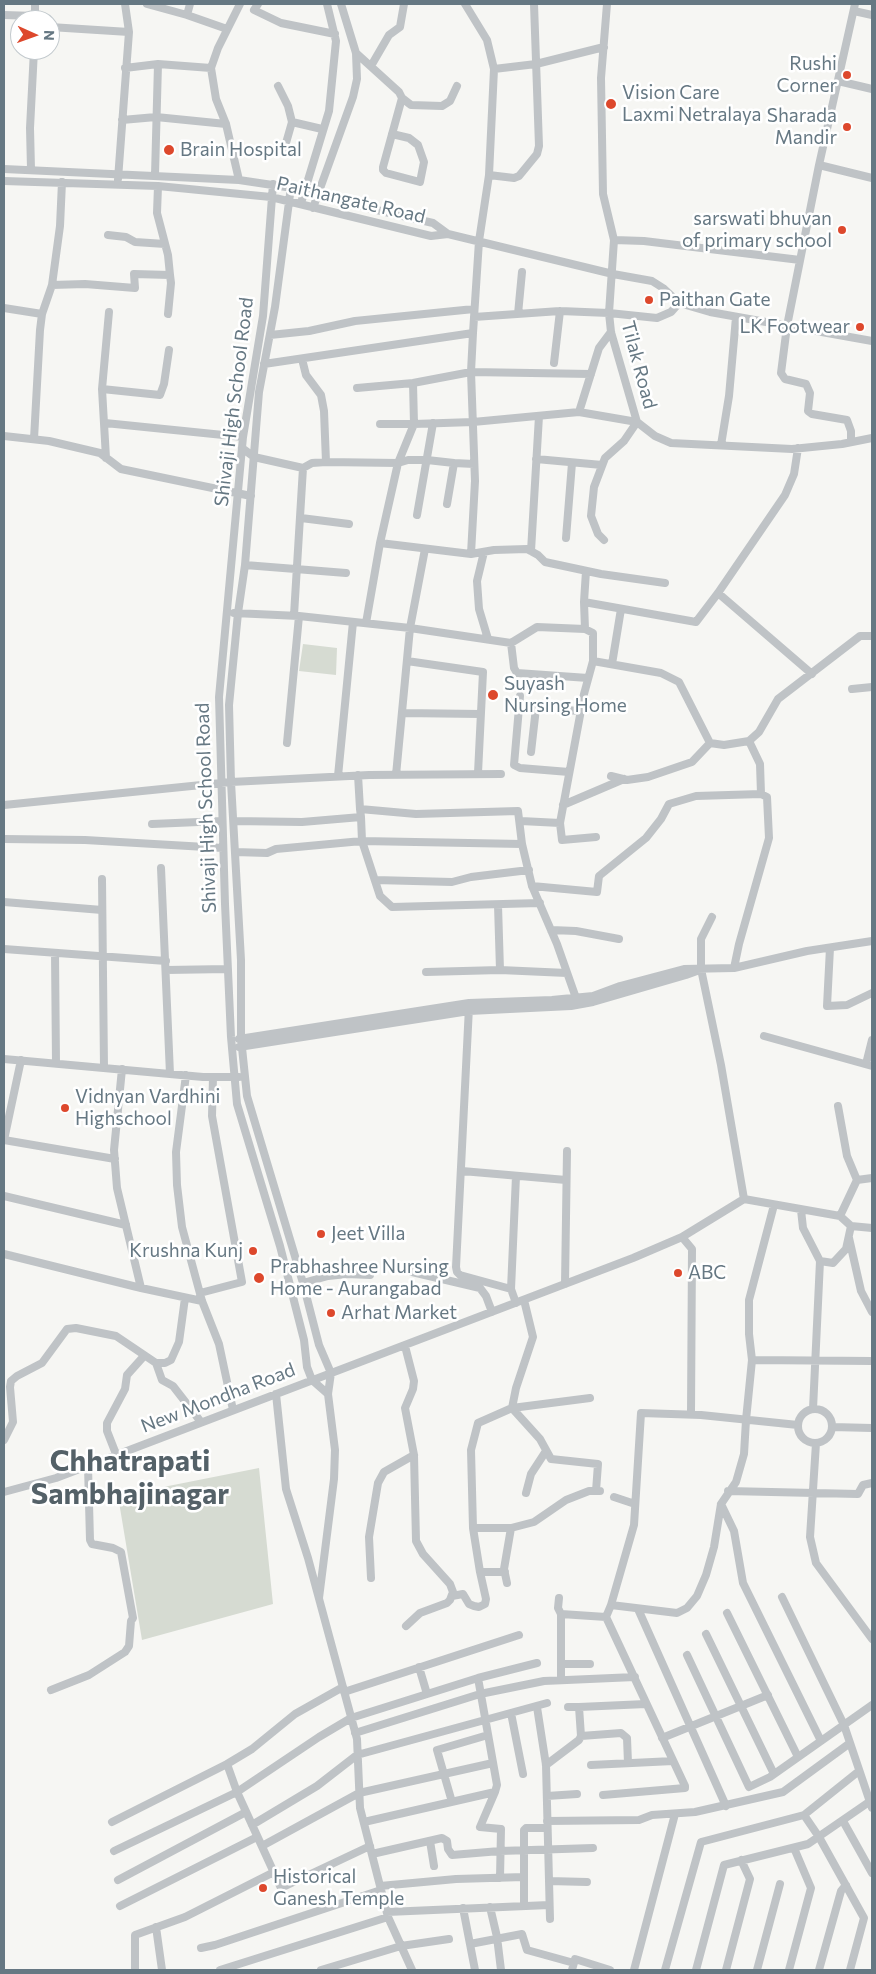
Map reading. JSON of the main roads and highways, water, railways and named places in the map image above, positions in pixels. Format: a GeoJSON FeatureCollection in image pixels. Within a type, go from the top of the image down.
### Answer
{"type":"FeatureCollection","features":[{"type":"Feature","properties":{"kind":"place","name":"Rushi Corner"},"geometry":{"type":"Point","coordinates":[847,75]}},
{"type":"Feature","properties":{"kind":"place","name":"Vision Care Laxmi Netralaya"},"geometry":{"type":"Point","coordinates":[611,104]}},
{"type":"Feature","properties":{"kind":"place","name":"Sharada Mandir"},"geometry":{"type":"Point","coordinates":[847,127]}},
{"type":"Feature","properties":{"kind":"place","name":"Brain Hospital"},"geometry":{"type":"Point","coordinates":[169,150]}},
{"type":"Feature","properties":{"kind":"place","name":"sarswati bhuvan of primary school"},"geometry":{"type":"Point","coordinates":[842,230]}},
{"type":"Feature","properties":{"kind":"place","name":"Paithan Gate"},"geometry":{"type":"Point","coordinates":[649,300]}},
{"type":"Feature","properties":{"kind":"place","name":"LK Footwear"},"geometry":{"type":"Point","coordinates":[860,327]}},
{"type":"Feature","properties":{"kind":"place","name":"Suyash Nursing Home"},"geometry":{"type":"Point","coordinates":[493,695]}},
{"type":"Feature","properties":{"kind":"place","name":"Vidnyan Vardhini Highschool"},"geometry":{"type":"Point","coordinates":[65,1108]}},
{"type":"Feature","properties":{"kind":"place","name":"Jeet Villa"},"geometry":{"type":"Point","coordinates":[321,1234]}},
{"type":"Feature","properties":{"kind":"place","name":"Krushna Kunj"},"geometry":{"type":"Point","coordinates":[253,1251]}},
{"type":"Feature","properties":{"kind":"place","name":"ABC"},"geometry":{"type":"Point","coordinates":[678,1273]}},
{"type":"Feature","properties":{"kind":"place","name":"Prabhashree Nursing Home - Aurangabad"},"geometry":{"type":"Point","coordinates":[259,1278]}},
{"type":"Feature","properties":{"kind":"place","name":"Arhat Market"},"geometry":{"type":"Point","coordinates":[331,1313]}},
{"type":"Feature","properties":{"kind":"place","name":"Historical Ganesh Temple"},"geometry":{"type":"Point","coordinates":[263,1888]}},
{"type":"Feature","properties":{"kind":"district","name":"Chhatrapati Sambhajinagar"},"geometry":{"type":"Point","coordinates":[130,1478]}}]}
